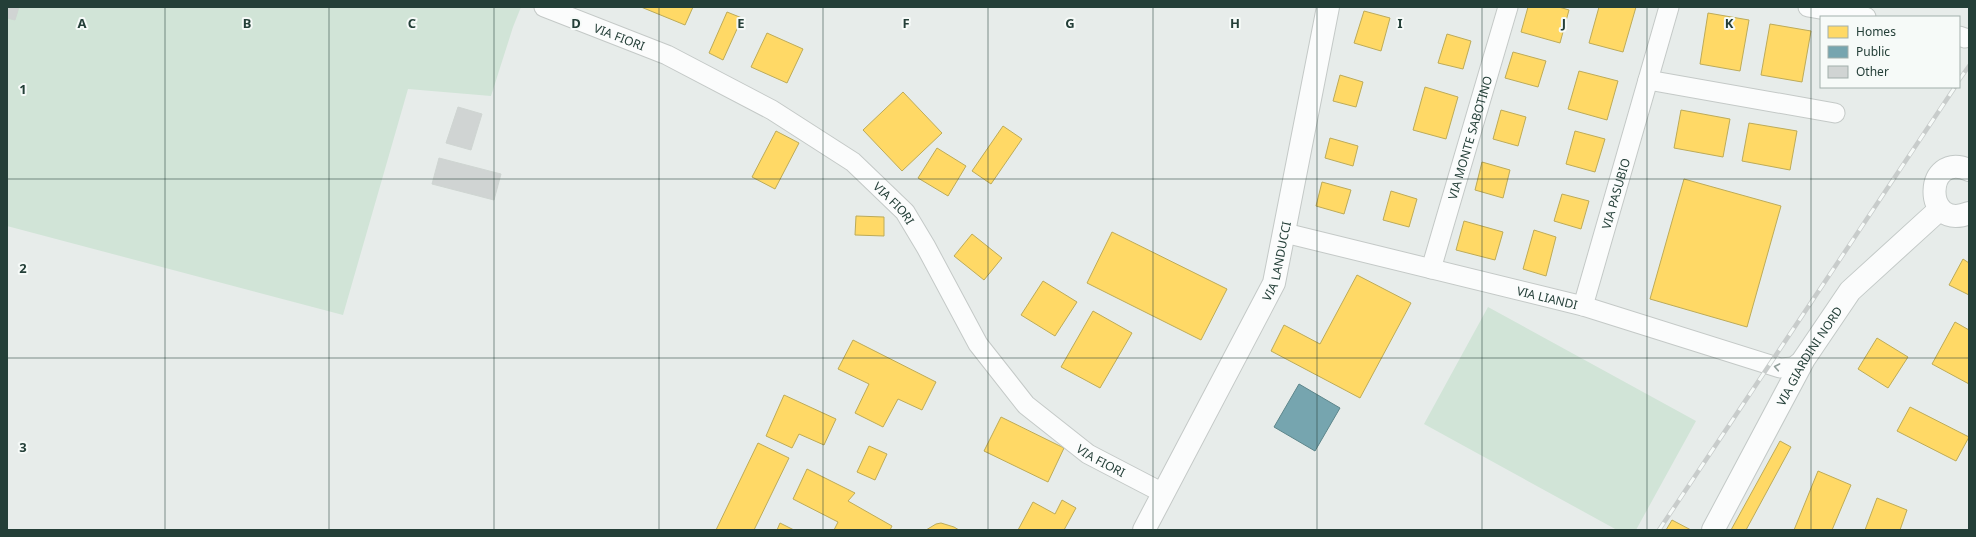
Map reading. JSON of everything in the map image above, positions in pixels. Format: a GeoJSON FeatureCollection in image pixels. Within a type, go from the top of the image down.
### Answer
{"type":"FeatureCollection","features":[{"type":"Feature","properties":{"kind":"street","name":"VIA FIORI"},"geometry":{"type":"LineString","coordinates":[[544,7],[667,55],[772,110],[854,162],[905,212],[978,344],[1026,405],[1088,454],[1163,493]]}},
{"type":"Feature","properties":{"kind":"street","name":"VIA LANDUCCI"},"geometry":{"type":"LineString","coordinates":[[1144,530],[1274,283],[1328,7]]}},
{"type":"Feature","properties":{"kind":"street","name":"VIA MONTE SABOTINO"},"geometry":{"type":"LineString","coordinates":[[1431,269],[1508,7]]}},
{"type":"Feature","properties":{"kind":"street","name":"VIA PASUBIO"},"geometry":{"type":"LineString","coordinates":[[1582,306],[1669,7]]}},
{"type":"Feature","properties":{"kind":"street"},"geometry":{"type":"LineString","coordinates":[[1808,7],[1860,16]]}},
{"type":"Feature","properties":{"kind":"street"},"geometry":{"type":"LineString","coordinates":[[1648,80],[1835,114]]}},
{"type":"Feature","properties":{"kind":"street"},"geometry":{"type":"LineString","coordinates":[[1967,164],[1950,168],[1938,177],[1933,190],[1940,209],[1955,216],[1969,213]]}},
{"type":"Feature","properties":{"kind":"street","name":"VIA GIARDINI NORD"},"geometry":{"type":"LineString","coordinates":[[1713,530],[1804,359],[1850,291],[1940,209]]}},
{"type":"Feature","properties":{"kind":"street","name":"VIA LIANDI"},"geometry":{"type":"LineString","coordinates":[[1285,233],[1582,306],[1780,368],[1793,367],[1804,359]]}},
{"type":"Feature","properties":{"kind":"green space"},"geometry":{"type":"Polygon","coordinates":[[[7,7],[521,7],[491,96],[408,89],[343,315],[7,226],[7,7]]]}},
{"type":"Feature","properties":{"kind":"green space"},"geometry":{"type":"Polygon","coordinates":[[[1488,307],[1696,421],[1636,530],[1617,530],[1424,424],[1488,307]]]}},
{"type":"Feature","properties":{"kind":"building: Homes"},"geometry":{"type":"Polygon","coordinates":[[[641,7],[693,7],[685,25],[641,7]]]}},
{"type":"Feature","properties":{"kind":"building: Homes"},"geometry":{"type":"Polygon","coordinates":[[[1528,7],[1559,7],[1569,10],[1560,43],[1521,32],[1528,7]]]}},
{"type":"Feature","properties":{"kind":"building: Homes"},"geometry":{"type":"Polygon","coordinates":[[[1599,7],[1636,7],[1623,52],[1589,43],[1599,7]]]}},
{"type":"Feature","properties":{"kind":"building: Homes"},"geometry":{"type":"Polygon","coordinates":[[[1364,11],[1390,18],[1381,51],[1354,43],[1364,11]]]}},
{"type":"Feature","properties":{"kind":"building: Homes"},"geometry":{"type":"Polygon","coordinates":[[[727,12],[742,18],[723,60],[709,53],[727,12]]]}},
{"type":"Feature","properties":{"kind":"building: Homes"},"geometry":{"type":"Polygon","coordinates":[[[1708,13],[1749,20],[1740,71],[1700,64],[1708,13]]]}},
{"type":"Feature","properties":{"kind":"building: Homes"},"geometry":{"type":"Polygon","coordinates":[[[1770,24],[1811,31],[1802,82],[1761,75],[1770,24]]]}},
{"type":"Feature","properties":{"kind":"building: Homes"},"geometry":{"type":"Polygon","coordinates":[[[767,33],[803,49],[787,83],[751,67],[767,33]]]}},
{"type":"Feature","properties":{"kind":"building: Homes"},"geometry":{"type":"Polygon","coordinates":[[[1447,34],[1471,41],[1463,69],[1438,63],[1447,34]]]}},
{"type":"Feature","properties":{"kind":"building: Homes"},"geometry":{"type":"Polygon","coordinates":[[[1513,52],[1546,61],[1538,87],[1505,78],[1513,52]]]}},
{"type":"Feature","properties":{"kind":"building: Homes"},"geometry":{"type":"Polygon","coordinates":[[[1579,71],[1618,81],[1607,120],[1568,109],[1579,71]]]}},
{"type":"Feature","properties":{"kind":"building: Homes"},"geometry":{"type":"Polygon","coordinates":[[[1340,75],[1363,82],[1356,107],[1333,101],[1340,75]]]}},
{"type":"Feature","properties":{"kind":"building: Homes"},"geometry":{"type":"Polygon","coordinates":[[[1425,87],[1458,97],[1446,139],[1413,130],[1425,87]]]}},
{"type":"Feature","properties":{"kind":"building: Homes"},"geometry":{"type":"Polygon","coordinates":[[[903,92],[942,133],[902,171],[863,130],[903,92]]]}},
{"type":"Feature","properties":{"kind":"building: Homes"},"geometry":{"type":"Polygon","coordinates":[[[1501,110],[1526,117],[1518,146],[1493,139],[1501,110]]]}},
{"type":"Feature","properties":{"kind":"building: Homes"},"geometry":{"type":"Polygon","coordinates":[[[1681,110],[1730,119],[1723,157],[1674,148],[1681,110]]]}},
{"type":"Feature","properties":{"kind":"building: Homes"},"geometry":{"type":"Polygon","coordinates":[[[1749,123],[1797,131],[1790,170],[1742,161],[1749,123]]]}},
{"type":"Feature","properties":{"kind":"building: Homes"},"geometry":{"type":"Polygon","coordinates":[[[1003,126],[1022,139],[991,184],[972,171],[1003,126]]]}},
{"type":"Feature","properties":{"kind":"building: Homes"},"geometry":{"type":"Polygon","coordinates":[[[776,131],[799,143],[775,189],[752,177],[776,131]]]}},
{"type":"Feature","properties":{"kind":"building: Homes"},"geometry":{"type":"Polygon","coordinates":[[[1575,131],[1605,139],[1595,172],[1566,164],[1575,131]]]}},
{"type":"Feature","properties":{"kind":"building: Homes"},"geometry":{"type":"Polygon","coordinates":[[[1330,138],[1358,146],[1353,166],[1325,158],[1330,138]]]}},
{"type":"Feature","properties":{"kind":"building: Homes"},"geometry":{"type":"Polygon","coordinates":[[[937,148],[966,166],[948,196],[918,178],[937,148]]]}},
{"type":"Feature","properties":{"kind":"building: Homes"},"geometry":{"type":"Polygon","coordinates":[[[1482,162],[1510,170],[1503,198],[1475,190],[1482,162]]]}},
{"type":"Feature","properties":{"kind":"building: Homes"},"geometry":{"type":"Polygon","coordinates":[[[1684,179],[1781,206],[1747,327],[1650,299],[1684,179]]]}},
{"type":"Feature","properties":{"kind":"building: Homes"},"geometry":{"type":"Polygon","coordinates":[[[1322,182],[1351,190],[1344,214],[1316,206],[1322,182]]]}},
{"type":"Feature","properties":{"kind":"building: Homes"},"geometry":{"type":"Polygon","coordinates":[[[1391,191],[1417,199],[1409,227],[1383,220],[1391,191]]]}},
{"type":"Feature","properties":{"kind":"building: Homes"},"geometry":{"type":"Polygon","coordinates":[[[1562,194],[1589,201],[1581,229],[1554,221],[1562,194]]]}},
{"type":"Feature","properties":{"kind":"building: Homes"},"geometry":{"type":"Polygon","coordinates":[[[856,216],[884,217],[884,236],[855,235],[856,216]]]}},
{"type":"Feature","properties":{"kind":"building: Homes"},"geometry":{"type":"Polygon","coordinates":[[[1464,221],[1503,232],[1495,260],[1456,250],[1464,221]]]}},
{"type":"Feature","properties":{"kind":"building: Homes"},"geometry":{"type":"Polygon","coordinates":[[[1534,230],[1556,237],[1546,276],[1523,269],[1534,230]]]}},
{"type":"Feature","properties":{"kind":"building: Homes"},"geometry":{"type":"Polygon","coordinates":[[[1112,232],[1227,289],[1201,340],[1087,283],[1112,232]]]}},
{"type":"Feature","properties":{"kind":"building: Homes"},"geometry":{"type":"Polygon","coordinates":[[[972,234],[1002,258],[984,280],[954,256],[972,234]]]}},
{"type":"Feature","properties":{"kind":"building: Homes"},"geometry":{"type":"Polygon","coordinates":[[[1963,259],[1969,263],[1969,295],[1949,285],[1963,259]]]}},
{"type":"Feature","properties":{"kind":"building: Homes"},"geometry":{"type":"Polygon","coordinates":[[[1357,275],[1411,303],[1360,398],[1271,351],[1284,325],[1320,344],[1357,275]]]}},
{"type":"Feature","properties":{"kind":"building: Homes"},"geometry":{"type":"Polygon","coordinates":[[[1043,281],[1077,302],[1055,336],[1021,315],[1043,281]]]}},
{"type":"Feature","properties":{"kind":"building: Homes"},"geometry":{"type":"Polygon","coordinates":[[[1093,311],[1132,333],[1100,388],[1061,367],[1093,311]]]}},
{"type":"Feature","properties":{"kind":"building: Homes"},"geometry":{"type":"Polygon","coordinates":[[[1955,322],[1969,330],[1969,384],[1932,364],[1955,322]]]}},
{"type":"Feature","properties":{"kind":"building: Homes"},"geometry":{"type":"Polygon","coordinates":[[[1877,338],[1908,357],[1888,388],[1858,369],[1877,338]]]}},
{"type":"Feature","properties":{"kind":"building: Homes"},"geometry":{"type":"Polygon","coordinates":[[[853,340],[936,382],[922,410],[898,399],[883,427],[855,413],[869,384],[838,369],[853,340]]]}},
{"type":"Feature","properties":{"kind":"building: Homes"},"geometry":{"type":"Polygon","coordinates":[[[784,395],[836,419],[824,445],[799,434],[792,448],[766,436],[784,395]]]}},
{"type":"Feature","properties":{"kind":"building: Homes"},"geometry":{"type":"Polygon","coordinates":[[[1910,407],[1969,437],[1956,461],[1897,431],[1910,407]]]}},
{"type":"Feature","properties":{"kind":"building: Homes"},"geometry":{"type":"Polygon","coordinates":[[[1001,417],[1064,448],[1048,482],[984,451],[1001,417]]]}},
{"type":"Feature","properties":{"kind":"building: Homes"},"geometry":{"type":"Polygon","coordinates":[[[1780,441],[1791,447],[1746,530],[1731,530],[1780,441]]]}},
{"type":"Feature","properties":{"kind":"building: Homes"},"geometry":{"type":"Polygon","coordinates":[[[758,443],[789,458],[754,530],[716,530],[758,443]]]}},
{"type":"Feature","properties":{"kind":"building: Homes"},"geometry":{"type":"Polygon","coordinates":[[[869,446],[887,454],[875,480],[857,472],[869,446]]]}},
{"type":"Feature","properties":{"kind":"building: Homes"},"geometry":{"type":"Polygon","coordinates":[[[807,469],[855,493],[848,501],[892,526],[890,530],[834,530],[838,522],[793,499],[807,469]]]}},
{"type":"Feature","properties":{"kind":"building: Homes"},"geometry":{"type":"Polygon","coordinates":[[[1818,471],[1851,485],[1832,530],[1794,530],[1818,471]]]}},
{"type":"Feature","properties":{"kind":"building: Homes"},"geometry":{"type":"Polygon","coordinates":[[[1877,498],[1907,510],[1900,530],[1865,530],[1877,498]]]}},
{"type":"Feature","properties":{"kind":"building: Homes"},"geometry":{"type":"Polygon","coordinates":[[[1062,500],[1076,508],[1064,530],[1018,530],[1033,502],[1055,514],[1062,500]]]}},
{"type":"Feature","properties":{"kind":"building: Homes"},"geometry":{"type":"Polygon","coordinates":[[[1672,520],[1691,530],[1666,530],[1672,520]]]}},
{"type":"Feature","properties":{"kind":"building: Homes"},"geometry":{"type":"Polygon","coordinates":[[[780,523],[794,530],[777,530],[780,523]]]}},
{"type":"Feature","properties":{"kind":"building: Homes"},"geometry":{"type":"Polygon","coordinates":[[[941,523],[959,530],[926,530],[936,524],[941,523]]]}},
{"type":"Feature","properties":{"kind":"building: Public"},"geometry":{"type":"Polygon","coordinates":[[[1299,384],[1340,408],[1315,451],[1274,427],[1299,384]]]}},
{"type":"Feature","properties":{"kind":"building: Other"},"geometry":{"type":"Polygon","coordinates":[[[7,7],[19,7],[15,20],[7,18],[7,7]]]}},
{"type":"Feature","properties":{"kind":"building: Other"},"geometry":{"type":"Polygon","coordinates":[[[458,107],[482,114],[471,150],[446,143],[458,107]]]}},
{"type":"Feature","properties":{"kind":"building: Other"},"geometry":{"type":"Polygon","coordinates":[[[439,158],[501,174],[494,200],[432,184],[439,158]]]}},
{"type":"Feature","properties":{"kind":"railway"},"geometry":{"type":"LineString","coordinates":[[1960,79],[1969,66]]}},
{"type":"Feature","properties":{"kind":"railway"},"geometry":{"type":"LineString","coordinates":[[1659,530],[1954,88]]}}]}
